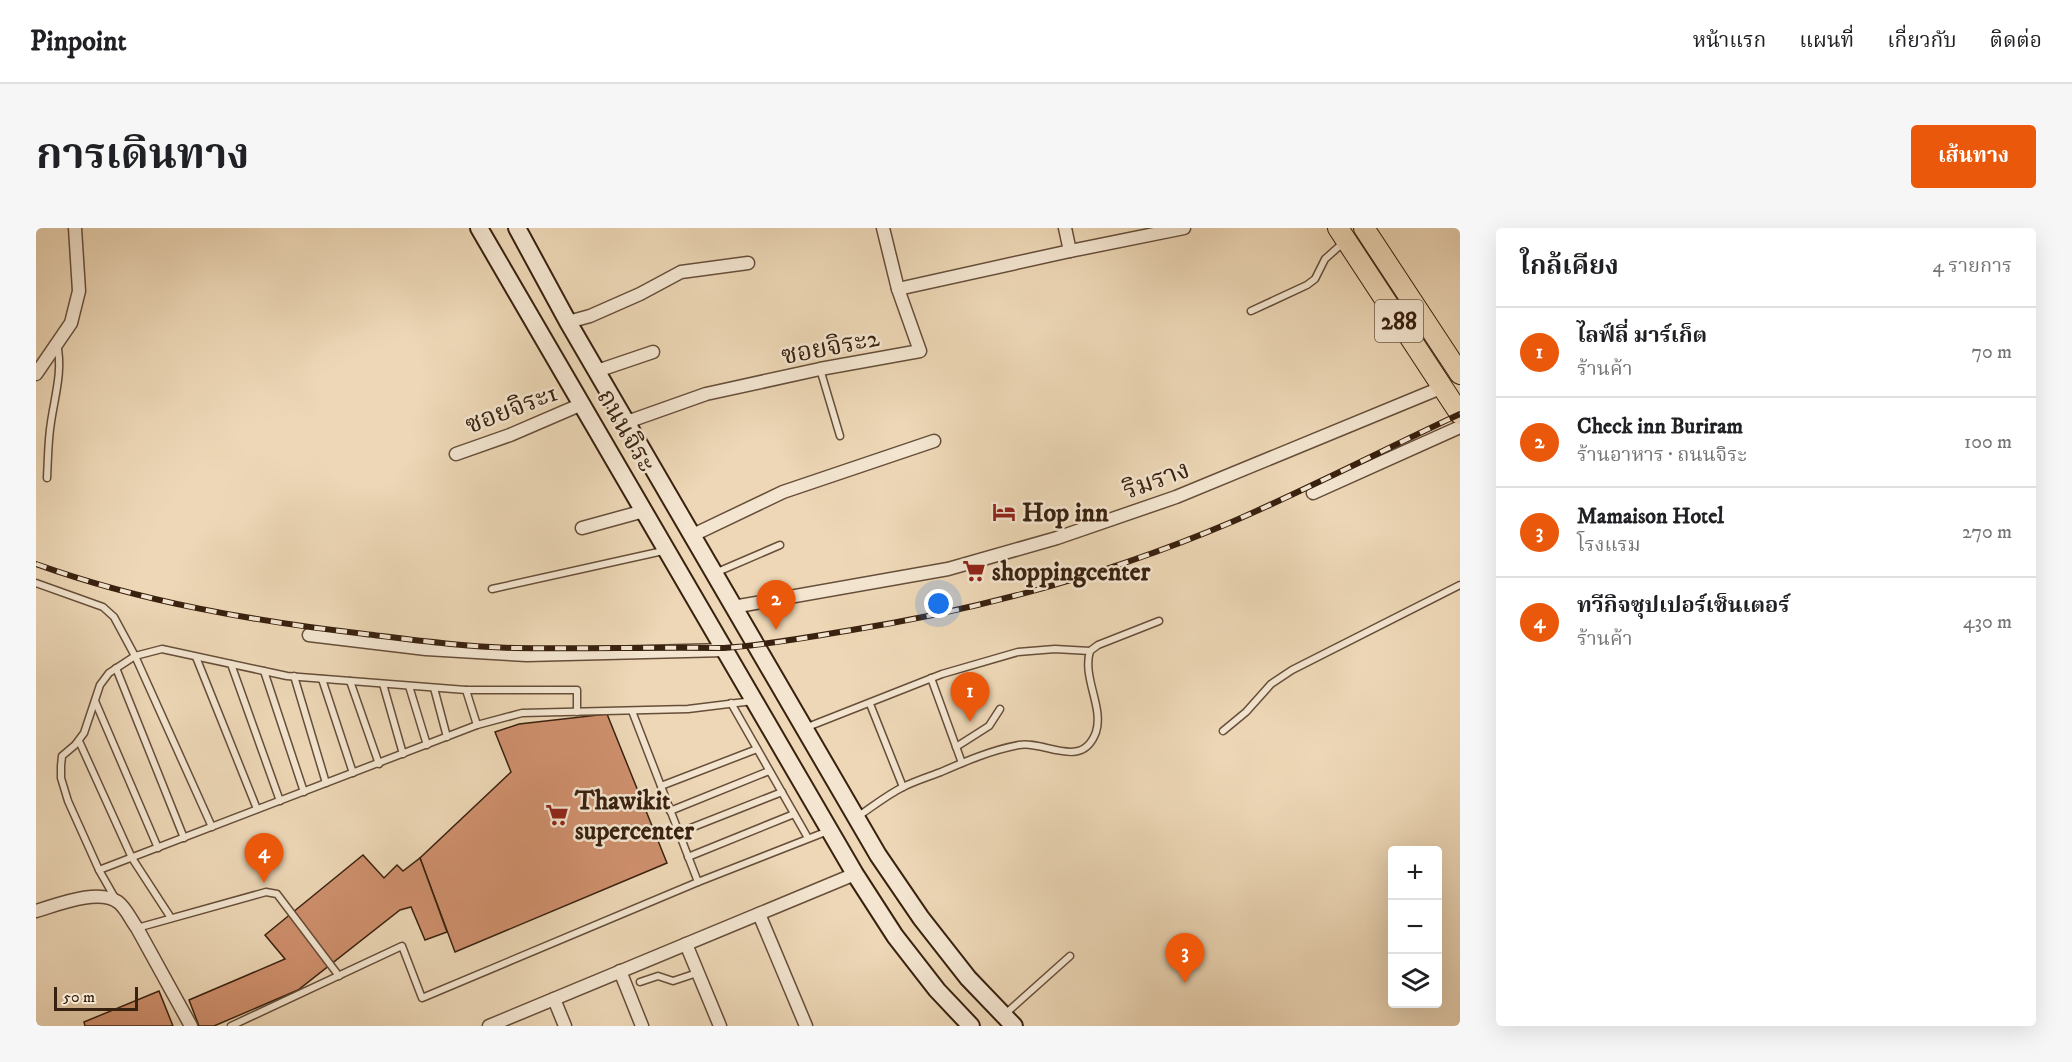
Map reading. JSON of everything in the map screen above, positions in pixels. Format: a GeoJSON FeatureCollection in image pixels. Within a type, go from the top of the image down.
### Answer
{"type":"FeatureCollection","features":[{"type":"Feature","properties":{"kind":"main road","name":"ถนนจิระ"},"geometry":{"type":"LineString","coordinates":[[479,228],[855,874],[895,936],[936,990],[971,1026]]}},
{"type":"Feature","properties":{"kind":"main road","name":"ถนนจิระ"},"geometry":{"type":"LineString","coordinates":[[517,228],[568,322],[878,855],[921,918],[968,978],[1009,1021]]}},
{"type":"Feature","properties":{"kind":"main road","name":"288"},"geometry":{"type":"LineString","coordinates":[[1364,228],[1460,374]]}},
{"type":"Feature","properties":{"kind":"main road","name":"288"},"geometry":{"type":"LineString","coordinates":[[1342,234],[1460,414]]}},
{"type":"Feature","properties":{"kind":"main road"},"geometry":{"type":"LineString","coordinates":[[728,654],[759,652]]}},
{"type":"Feature","properties":{"kind":"street"},"geometry":{"type":"LineString","coordinates":[[36,374],[71,323],[79,291],[75,228]]}},
{"type":"Feature","properties":{"kind":"street","name":"ซอยจิระ2"},"geometry":{"type":"LineString","coordinates":[[627,422],[706,394],[820,369],[920,351],[898,289],[884,228]]}},
{"type":"Feature","properties":{"kind":"street"},"geometry":{"type":"LineString","coordinates":[[1065,228],[1070,251]]}},
{"type":"Feature","properties":{"kind":"street"},"geometry":{"type":"LineString","coordinates":[[898,289],[1184,228]]}},
{"type":"Feature","properties":{"kind":"street"},"geometry":{"type":"LineString","coordinates":[[568,322],[590,316],[640,294],[681,272],[748,263]]}},
{"type":"Feature","properties":{"kind":"street"},"geometry":{"type":"LineString","coordinates":[[597,371],[653,352]]}},
{"type":"Feature","properties":{"kind":"street","name":"ริมราง"},"geometry":{"type":"LineString","coordinates":[[734,607],[948,569],[1057,538],[1176,498],[1443,387]]}},
{"type":"Feature","properties":{"kind":"street","name":"ซอยจิระ1"},"geometry":{"type":"LineString","coordinates":[[456,454],[510,435],[582,404]]}},
{"type":"Feature","properties":{"kind":"street"},"geometry":{"type":"LineString","coordinates":[[1313,493],[1460,427]]}},
{"type":"Feature","properties":{"kind":"street"},"geometry":{"type":"LineString","coordinates":[[693,535],[783,492],[934,441]]}},
{"type":"Feature","properties":{"kind":"street"},"geometry":{"type":"LineString","coordinates":[[582,528],[644,510]]}},
{"type":"Feature","properties":{"kind":"street"},"geometry":{"type":"LineString","coordinates":[[309,635],[426,649],[527,655],[728,654]]}},
{"type":"Feature","properties":{"kind":"street"},"geometry":{"type":"LineString","coordinates":[[491,1026],[855,874]]}},
{"type":"Feature","properties":{"kind":"street"},"geometry":{"type":"LineString","coordinates":[[36,911],[86,897],[106,897],[117,902],[137,928],[191,1026]]}},
{"type":"Feature","properties":{"kind":"street"},"geometry":{"type":"LineString","coordinates":[[759,914],[806,1026]]}},
{"type":"Feature","properties":{"kind":"street"},"geometry":{"type":"LineString","coordinates":[[686,944],[720,1026]]}},
{"type":"Feature","properties":{"kind":"street"},"geometry":{"type":"LineString","coordinates":[[620,971],[642,1026]]}},
{"type":"Feature","properties":{"kind":"street"},"geometry":{"type":"LineString","coordinates":[[554,999],[565,1026]]}},
{"type":"Feature","properties":{"kind":"lane"},"geometry":{"type":"LineString","coordinates":[[1251,310],[1307,285],[1315,279],[1342,234]]}},
{"type":"Feature","properties":{"kind":"lane"},"geometry":{"type":"LineString","coordinates":[[47,478],[51,423],[60,372],[57,343]]}},
{"type":"Feature","properties":{"kind":"lane"},"geometry":{"type":"LineString","coordinates":[[820,369],[840,436]]}},
{"type":"Feature","properties":{"kind":"lane"},"geometry":{"type":"LineString","coordinates":[[715,573],[780,545]]}},
{"type":"Feature","properties":{"kind":"lane"},"geometry":{"type":"LineString","coordinates":[[492,589],[667,550]]}},
{"type":"Feature","properties":{"kind":"lane"},"geometry":{"type":"LineString","coordinates":[[36,583],[103,607],[114,617],[135,656],[212,827]]}},
{"type":"Feature","properties":{"kind":"lane"},"geometry":{"type":"LineString","coordinates":[[1223,731],[1246,712],[1271,684],[1292,670],[1460,585]]}},
{"type":"Feature","properties":{"kind":"lane"},"geometry":{"type":"LineString","coordinates":[[804,729],[931,678],[1018,652],[1055,649],[1090,651],[1098,645],[1159,621]]}},
{"type":"Feature","properties":{"kind":"lane"},"geometry":{"type":"LineString","coordinates":[[117,902],[99,870],[68,801],[61,778],[62,756],[79,741],[84,733],[100,685],[109,673],[135,656],[162,650],[294,676],[434,688],[577,690],[577,711]]}},
{"type":"Feature","properties":{"kind":"lane"},"geometry":{"type":"LineString","coordinates":[[856,818],[903,787],[997,750],[1022,744],[1063,753],[1077,751],[1089,745],[1097,730],[1096,708],[1087,666],[1090,651]]}},
{"type":"Feature","properties":{"kind":"lane"},"geometry":{"type":"LineString","coordinates":[[196,657],[257,809]]}},
{"type":"Feature","properties":{"kind":"lane"},"geometry":{"type":"LineString","coordinates":[[231,664],[280,801]]}},
{"type":"Feature","properties":{"kind":"lane"},"geometry":{"type":"LineString","coordinates":[[116,668],[184,838]]}},
{"type":"Feature","properties":{"kind":"lane"},"geometry":{"type":"LineString","coordinates":[[264,671],[304,792]]}},
{"type":"Feature","properties":{"kind":"lane"},"geometry":{"type":"LineString","coordinates":[[294,676],[326,783]]}},
{"type":"Feature","properties":{"kind":"lane"},"geometry":{"type":"LineString","coordinates":[[322,678],[353,773]]}},
{"type":"Feature","properties":{"kind":"lane"},"geometry":{"type":"LineString","coordinates":[[931,678],[962,763]]}},
{"type":"Feature","properties":{"kind":"lane"},"geometry":{"type":"LineString","coordinates":[[350,681],[379,764]]}},
{"type":"Feature","properties":{"kind":"lane"},"geometry":{"type":"LineString","coordinates":[[383,684],[403,754]]}},
{"type":"Feature","properties":{"kind":"lane"},"geometry":{"type":"LineString","coordinates":[[409,686],[427,745]]}},
{"type":"Feature","properties":{"kind":"lane"},"geometry":{"type":"LineString","coordinates":[[434,688],[447,737]]}},
{"type":"Feature","properties":{"kind":"lane"},"geometry":{"type":"LineString","coordinates":[[466,690],[477,725]]}},
{"type":"Feature","properties":{"kind":"lane"},"geometry":{"type":"LineString","coordinates":[[95,701],[158,848]]}},
{"type":"Feature","properties":{"kind":"lane"},"geometry":{"type":"LineString","coordinates":[[99,870],[477,725],[522,713],[688,709],[753,701]]}},
{"type":"Feature","properties":{"kind":"lane"},"geometry":{"type":"LineString","coordinates":[[731,703],[808,838]]}},
{"type":"Feature","properties":{"kind":"lane"},"geometry":{"type":"LineString","coordinates":[[870,704],[903,787]]}},
{"type":"Feature","properties":{"kind":"lane"},"geometry":{"type":"LineString","coordinates":[[956,747],[990,726],[1000,710]]}},
{"type":"Feature","properties":{"kind":"lane"},"geometry":{"type":"LineString","coordinates":[[632,711],[698,882]]}},
{"type":"Feature","properties":{"kind":"lane"},"geometry":{"type":"LineString","coordinates":[[79,741],[132,858],[171,918]]}},
{"type":"Feature","properties":{"kind":"lane"},"geometry":{"type":"LineString","coordinates":[[661,786],[757,749]]}},
{"type":"Feature","properties":{"kind":"lane"},"geometry":{"type":"LineString","coordinates":[[670,811],[769,771]]}},
{"type":"Feature","properties":{"kind":"lane"},"geometry":{"type":"LineString","coordinates":[[678,833],[782,792]]}},
{"type":"Feature","properties":{"kind":"lane"},"geometry":{"type":"LineString","coordinates":[[688,857],[794,814]]}},
{"type":"Feature","properties":{"kind":"lane"},"geometry":{"type":"LineString","coordinates":[[231,1026],[402,946],[422,998],[698,882],[830,830]]}},
{"type":"Feature","properties":{"kind":"lane"},"geometry":{"type":"LineString","coordinates":[[137,928],[266,892],[277,894],[339,976]]}},
{"type":"Feature","properties":{"kind":"lane"},"geometry":{"type":"LineString","coordinates":[[1009,1021],[1070,956]]}},
{"type":"Feature","properties":{"kind":"lane"},"geometry":{"type":"LineString","coordinates":[[640,982],[658,976],[673,981],[698,973]]}},
{"type":"Feature","properties":{"kind":"building","name":"Thawikit supercenter"},"geometry":{"type":"Polygon","coordinates":[[[607,714],[667,863],[455,952],[420,858],[511,772],[495,732],[519,724],[607,714]]]}},
{"type":"Feature","properties":{"kind":"building"},"geometry":{"type":"Polygon","coordinates":[[[363,855],[384,878],[397,865],[403,871],[420,858],[447,932],[425,940],[411,907],[400,910],[298,990],[214,1026],[199,1026],[189,1000],[285,959],[265,935],[363,855]]]}},
{"type":"Feature","properties":{"kind":"building"},"geometry":{"type":"Polygon","coordinates":[[[159,991],[173,1026],[85,1026],[84,1022],[159,991]]]}},
{"type":"Feature","properties":{"kind":"railway"},"geometry":{"type":"LineString","coordinates":[[36,564],[116,589],[198,608],[281,623],[421,641],[515,648],[739,647],[815,636],[945,612],[995,601],[1092,574],[1234,521],[1460,414]]}},
{"type":"Feature","properties":{"kind":"place","name":"Hop inn"},"geometry":{"type":"Point","coordinates":[1004,512]}},
{"type":"Feature","properties":{"kind":"place","name":"shoppingcenter"},"geometry":{"type":"Point","coordinates":[974,571]}},
{"type":"Feature","properties":{"kind":"place","name":"Check inn Buriram"},"geometry":{"type":"Point","coordinates":[776,630]}},
{"type":"Feature","properties":{"kind":"place","name":"ไลฟ์ลี่ มาร์เก็ต"},"geometry":{"type":"Point","coordinates":[970,722]}},
{"type":"Feature","properties":{"kind":"place","name":"Thawikit supercenter"},"geometry":{"type":"Point","coordinates":[557,815]}},
{"type":"Feature","properties":{"kind":"place","name":"ทวีกิจซุปเปอร์เซ็นเตอร์"},"geometry":{"type":"Point","coordinates":[264,883]}},
{"type":"Feature","properties":{"kind":"place","name":"Mamaison Hotel"},"geometry":{"type":"Point","coordinates":[1185,983]}}]}
